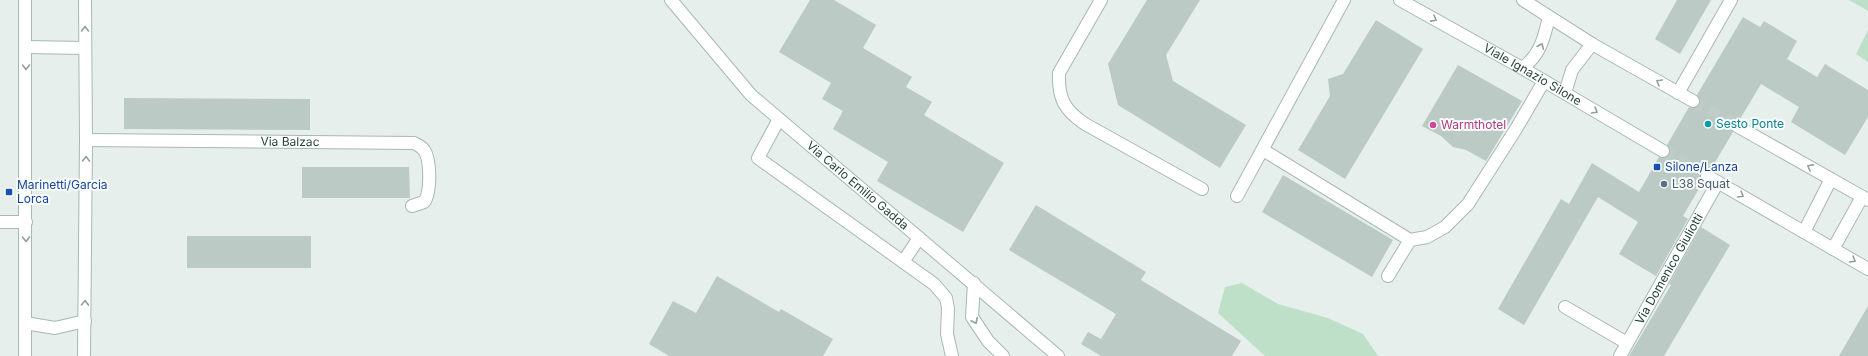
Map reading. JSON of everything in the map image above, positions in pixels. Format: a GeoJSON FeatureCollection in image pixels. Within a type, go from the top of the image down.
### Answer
{"type":"FeatureCollection","features":[{"type":"Feature","properties":{"kind":"street"},"geometry":{"type":"LineString","coordinates":[[25,356],[26,0]]}},
{"type":"Feature","properties":{"kind":"street"},"geometry":{"type":"LineString","coordinates":[[84,356],[86,140],[85,0]]}},
{"type":"Feature","properties":{"kind":"street","name":"Via Carlo Emilio Gadda"},"geometry":{"type":"LineString","coordinates":[[671,0],[751,95],[974,283],[1045,352],[1058,356]]}},
{"type":"Feature","properties":{"kind":"street"},"geometry":{"type":"LineString","coordinates":[[1101,0],[1059,73],[1058,87],[1065,106],[1073,116],[1085,124],[1202,189]]}},
{"type":"Feature","properties":{"kind":"street"},"geometry":{"type":"LineString","coordinates":[[1237,196],[1344,0]]}},
{"type":"Feature","properties":{"kind":"street","name":"Viale Ignazio Silone"},"geometry":{"type":"LineString","coordinates":[[1400,0],[1522,68],[1663,151]]}},
{"type":"Feature","properties":{"kind":"street"},"geometry":{"type":"LineString","coordinates":[[1523,0],[1535,4],[1549,17],[1592,44],[1693,101]]}},
{"type":"Feature","properties":{"kind":"street"},"geometry":{"type":"LineString","coordinates":[[1678,93],[1731,0]]}},
{"type":"Feature","properties":{"kind":"street"},"geometry":{"type":"LineString","coordinates":[[1522,68],[1531,61],[1538,52],[1549,17]]}},
{"type":"Feature","properties":{"kind":"street"},"geometry":{"type":"LineString","coordinates":[[1565,93],[1572,70],[1592,44]]}},
{"type":"Feature","properties":{"kind":"street"},"geometry":{"type":"LineString","coordinates":[[26,47],[85,48]]}},
{"type":"Feature","properties":{"kind":"street"},"geometry":{"type":"LineString","coordinates":[[1263,150],[1410,240],[1427,237],[1445,227],[1468,204],[1516,129],[1544,81]]}},
{"type":"Feature","properties":{"kind":"street"},"geometry":{"type":"LineString","coordinates":[[779,119],[758,158],[934,284],[946,298],[948,308],[947,334],[952,356]]}},
{"type":"Feature","properties":{"kind":"street"},"geometry":{"type":"LineString","coordinates":[[1737,126],[1865,198],[1833,249]]}},
{"type":"Feature","properties":{"kind":"street","name":"Via Balzac"},"geometry":{"type":"LineString","coordinates":[[86,140],[414,143],[423,149],[427,156],[429,192],[424,202],[412,206]]}},
{"type":"Feature","properties":{"kind":"street"},"geometry":{"type":"LineString","coordinates":[[1707,176],[1868,269]]}},
{"type":"Feature","properties":{"kind":"street"},"geometry":{"type":"LineString","coordinates":[[1804,232],[1831,179]]}},
{"type":"Feature","properties":{"kind":"street","name":"Via Domenico Giuliotti"},"geometry":{"type":"LineString","coordinates":[[1620,356],[1718,182]]}},
{"type":"Feature","properties":{"kind":"street"},"geometry":{"type":"LineString","coordinates":[[0,222],[26,222]]}},
{"type":"Feature","properties":{"kind":"street"},"geometry":{"type":"LineString","coordinates":[[903,262],[919,238]]}},
{"type":"Feature","properties":{"kind":"street"},"geometry":{"type":"LineString","coordinates":[[1388,276],[1410,240]]}},
{"type":"Feature","properties":{"kind":"street"},"geometry":{"type":"LineString","coordinates":[[974,283],[972,317],[988,341],[1003,356]]}},
{"type":"Feature","properties":{"kind":"street"},"geometry":{"type":"LineString","coordinates":[[1565,307],[1627,343]]}},
{"type":"Feature","properties":{"kind":"street"},"geometry":{"type":"LineString","coordinates":[[25,323],[55,328],[84,321]]}},
{"type":"Feature","properties":{"kind":"green space"},"geometry":{"type":"Polygon","coordinates":[[[1849,0],[1868,0],[1868,11],[1849,0]]]}},
{"type":"Feature","properties":{"kind":"green space"},"geometry":{"type":"Polygon","coordinates":[[[1868,30],[1868,62],[1856,54],[1868,30]]]}},
{"type":"Feature","properties":{"kind":"green space"},"geometry":{"type":"Polygon","coordinates":[[[1242,283],[1278,304],[1328,318],[1363,334],[1378,356],[1265,356],[1218,313],[1225,287],[1242,283]]]}},
{"type":"Feature","properties":{"kind":"building"},"geometry":{"type":"Polygon","coordinates":[[[810,0],[834,0],[876,25],[863,48],[912,77],[906,87],[932,102],[924,115],[1004,163],[963,232],[877,181],[888,162],[833,129],[843,111],[822,99],[831,83],[779,52],[810,0]]]}},
{"type":"Feature","properties":{"kind":"building"},"geometry":{"type":"Polygon","coordinates":[[[1147,0],[1200,0],[1166,55],[1173,81],[1246,125],[1220,168],[1118,105],[1108,64],[1147,0]]]}},
{"type":"Feature","properties":{"kind":"building"},"geometry":{"type":"Polygon","coordinates":[[[1677,0],[1711,0],[1680,54],[1655,39],[1677,0]]]}},
{"type":"Feature","properties":{"kind":"building","name":"Sesto Ponte"},"geometry":{"type":"Polygon","coordinates":[[[1743,17],[1760,27],[1764,21],[1797,41],[1787,59],[1817,77],[1825,64],[1868,90],[1868,117],[1845,155],[1791,122],[1799,107],[1761,84],[1740,119],[1731,122],[1730,126],[1733,132],[1711,169],[1704,169],[1700,173],[1700,179],[1703,182],[1683,216],[1688,219],[1656,276],[1619,254],[1638,222],[1598,197],[1524,325],[1498,309],[1561,199],[1569,204],[1592,163],[1639,192],[1659,157],[1663,158],[1669,155],[1670,151],[1667,145],[1689,107],[1693,108],[1699,105],[1700,101],[1697,95],[1743,17]]]}},
{"type":"Feature","properties":{"kind":"building"},"geometry":{"type":"Polygon","coordinates":[[[1376,20],[1423,49],[1345,179],[1298,150],[1330,96],[1328,79],[1343,74],[1376,20]]]}},
{"type":"Feature","properties":{"kind":"building"},"geometry":{"type":"Polygon","coordinates":[[[1458,65],[1522,101],[1486,161],[1466,150],[1453,147],[1441,136],[1422,126],[1458,65]]]}},
{"type":"Feature","properties":{"kind":"building"},"geometry":{"type":"Polygon","coordinates":[[[124,98],[310,99],[310,130],[124,129],[124,98]]]}},
{"type":"Feature","properties":{"kind":"building"},"geometry":{"type":"Polygon","coordinates":[[[302,167],[409,167],[410,198],[302,198],[302,167]]]}},
{"type":"Feature","properties":{"kind":"building"},"geometry":{"type":"Polygon","coordinates":[[[1283,175],[1393,240],[1372,277],[1262,212],[1283,175]]]}},
{"type":"Feature","properties":{"kind":"building"},"geometry":{"type":"Polygon","coordinates":[[[1036,205],[1146,272],[1141,280],[1241,341],[1232,356],[1101,356],[1081,344],[1088,332],[1101,339],[1116,314],[1009,250],[1036,205]]]}},
{"type":"Feature","properties":{"kind":"building"},"geometry":{"type":"Polygon","coordinates":[[[1701,227],[1730,245],[1664,356],[1629,356],[1671,285],[1669,284],[1701,227]]]}},
{"type":"Feature","properties":{"kind":"building"},"geometry":{"type":"Polygon","coordinates":[[[187,236],[311,236],[311,268],[187,268],[187,236]]]}},
{"type":"Feature","properties":{"kind":"building"},"geometry":{"type":"Polygon","coordinates":[[[717,276],[779,312],[781,309],[833,339],[823,356],[669,356],[649,344],[673,301],[696,313],[717,276]]]}},
{"type":"Feature","properties":{"kind":"building"},"geometry":{"type":"Polygon","coordinates":[[[1868,306],[1868,356],[1839,356],[1868,306]]]}},
{"type":"Feature","properties":{"kind":"tunnel"},"geometry":{"type":"LineString","coordinates":[[1693,101],[1737,126]]}},
{"type":"Feature","properties":{"kind":"tunnel"},"geometry":{"type":"LineString","coordinates":[[1663,151],[1707,176]]}},
{"type":"Feature","properties":{"kind":"place","name":"Sesto Ponte"},"geometry":{"type":"Point","coordinates":[1708,124]}},
{"type":"Feature","properties":{"kind":"place","name":"Warmthotel"},"geometry":{"type":"Point","coordinates":[1433,125]}},
{"type":"Feature","properties":{"kind":"place","name":"Silone/Lanza"},"geometry":{"type":"Point","coordinates":[1657,167]}},
{"type":"Feature","properties":{"kind":"place","name":"L38 Squat"},"geometry":{"type":"Point","coordinates":[1664,184]}},
{"type":"Feature","properties":{"kind":"place","name":"Marinetti/Garcia Lorca"},"geometry":{"type":"Point","coordinates":[9,192]}}]}
